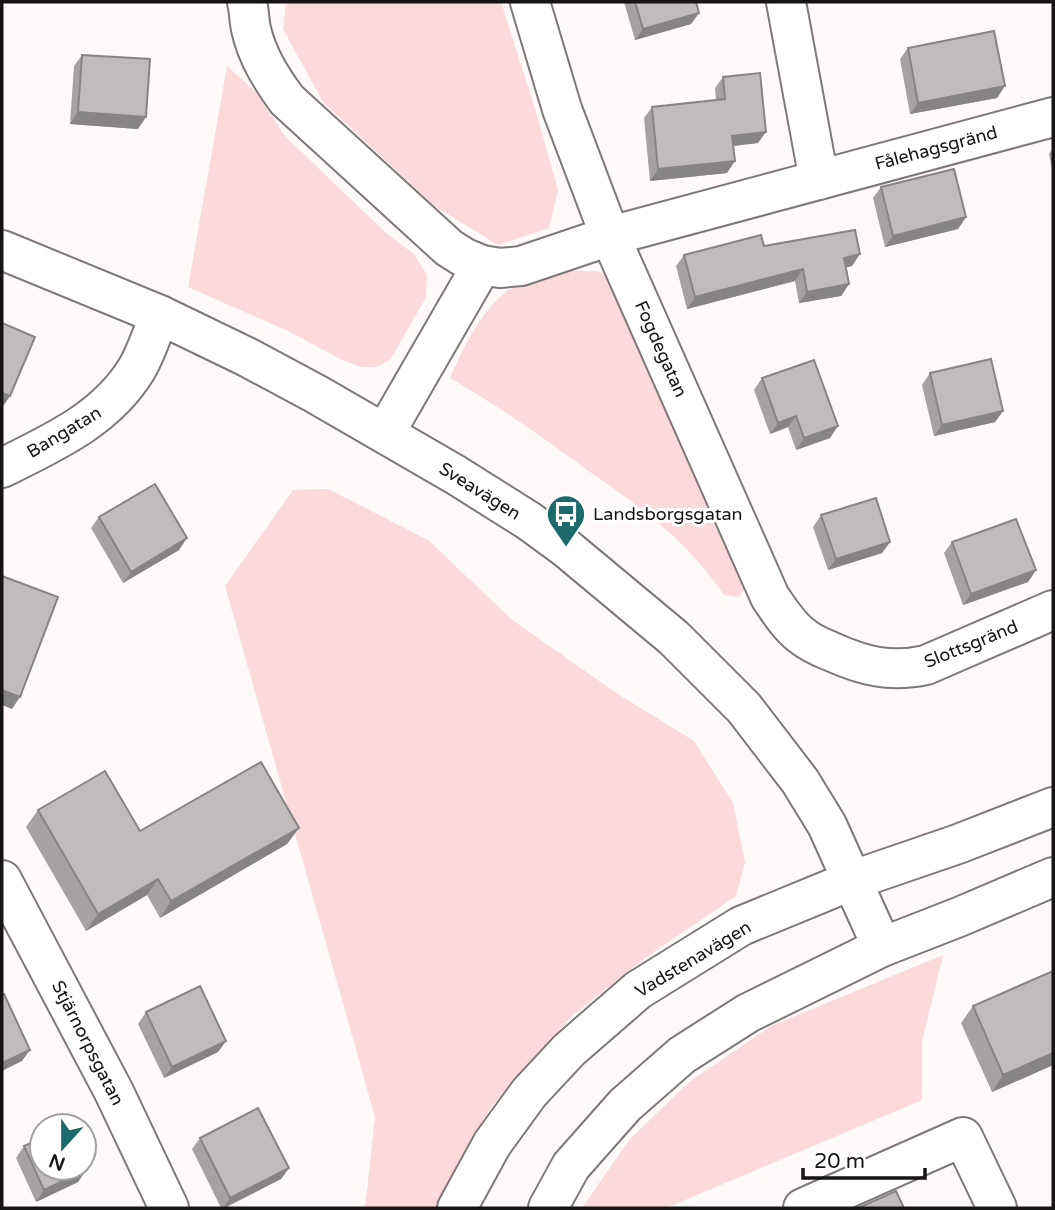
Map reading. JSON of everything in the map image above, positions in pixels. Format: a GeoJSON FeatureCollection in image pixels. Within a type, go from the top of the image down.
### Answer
{"type":"FeatureCollection","features":[{"type":"Feature","properties":{"kind":"street"},"geometry":{"type":"LineString","coordinates":[[247,2],[259,55],[272,80],[287,100],[449,248],[482,265],[500,268],[522,266],[610,236]]}},
{"type":"Feature","properties":{"kind":"street","name":"Fogdegatan"},"geometry":{"type":"LineString","coordinates":[[530,2],[562,108],[610,236],[770,597],[785,620],[802,637],[846,658]]}},
{"type":"Feature","properties":{"kind":"street"},"geometry":{"type":"LineString","coordinates":[[786,2],[818,180]]}},
{"type":"Feature","properties":{"kind":"street","name":"Fålehagsgränd"},"geometry":{"type":"LineString","coordinates":[[610,236],[1053,117]]}},
{"type":"Feature","properties":{"kind":"street","name":"Sveavägen"},"geometry":{"type":"LineString","coordinates":[[2,250],[160,316],[259,363],[385,433],[529,521],[566,548],[674,638],[744,708],[800,782],[827,825],[882,947]]}},
{"type":"Feature","properties":{"kind":"street"},"geometry":{"type":"LineString","coordinates":[[385,433],[482,265]]}},
{"type":"Feature","properties":{"kind":"street","name":"Bangatan"},"geometry":{"type":"LineString","coordinates":[[2,468],[59,440],[101,412],[138,368],[160,316]]}},
{"type":"Feature","properties":{"kind":"street","name":"Slottsgränd"},"geometry":{"type":"LineString","coordinates":[[846,658],[866,666],[887,669],[908,669],[926,665],[1053,610]]}},
{"type":"Feature","properties":{"kind":"street","name":"Vadstenavägen"},"geometry":{"type":"LineString","coordinates":[[457,1208],[492,1144],[529,1093],[569,1050],[638,990],[741,926],[853,880],[958,844],[1053,807]]}},
{"type":"Feature","properties":{"kind":"street"},"geometry":{"type":"LineString","coordinates":[[548,1208],[571,1166],[625,1105],[682,1055],[748,1013],[882,947],[959,918],[1053,877]]}},
{"type":"Feature","properties":{"kind":"street","name":"Stjärnorpsgatan"},"geometry":{"type":"LineString","coordinates":[[2,880],[102,1069],[169,1208]]}},
{"type":"Feature","properties":{"kind":"street"},"geometry":{"type":"LineString","coordinates":[[803,1208],[963,1137],[997,1208]]}},
{"type":"Feature","properties":{"kind":"shaded area"},"geometry":{"type":"Polygon","coordinates":[[[286,2],[501,2],[558,190],[549,228],[498,245],[433,205],[323,102],[283,29],[286,2]]]}},
{"type":"Feature","properties":{"kind":"shaded area"},"geometry":{"type":"Polygon","coordinates":[[[227,66],[258,94],[284,135],[386,233],[414,254],[427,275],[426,297],[390,360],[376,367],[361,367],[188,287],[227,66]]]}},
{"type":"Feature","properties":{"kind":"shaded area"},"geometry":{"type":"Polygon","coordinates":[[[569,271],[598,271],[614,281],[748,584],[739,597],[724,595],[693,556],[642,510],[551,443],[450,378],[473,331],[507,291],[521,283],[569,271]]]}},
{"type":"Feature","properties":{"kind":"shaded area"},"geometry":{"type":"Polygon","coordinates":[[[328,489],[428,540],[511,619],[616,693],[694,741],[733,803],[745,862],[736,896],[645,958],[572,1016],[492,1106],[461,1156],[437,1208],[365,1208],[375,1117],[225,586],[293,490],[328,489]]]}},
{"type":"Feature","properties":{"kind":"shaded area"},"geometry":{"type":"Polygon","coordinates":[[[943,955],[922,1041],[922,1100],[666,1208],[582,1208],[629,1140],[689,1082],[771,1026],[943,955]]]}},
{"type":"Feature","properties":{"kind":"building"},"geometry":{"type":"Polygon","coordinates":[[[635,2],[696,2],[699,13],[643,29],[635,2]]]}},
{"type":"Feature","properties":{"kind":"building"},"geometry":{"type":"Polygon","coordinates":[[[994,31],[1005,86],[918,103],[908,48],[994,31]]]}},
{"type":"Feature","properties":{"kind":"building"},"geometry":{"type":"Polygon","coordinates":[[[82,55],[150,59],[146,117],[78,112],[82,55]]]}},
{"type":"Feature","properties":{"kind":"building"},"geometry":{"type":"Polygon","coordinates":[[[760,73],[766,132],[732,136],[735,161],[658,169],[652,107],[725,99],[723,77],[760,73]]]}},
{"type":"Feature","properties":{"kind":"building"},"geometry":{"type":"Polygon","coordinates":[[[954,169],[966,217],[893,236],[881,187],[954,169]]]}},
{"type":"Feature","properties":{"kind":"building"},"geometry":{"type":"Polygon","coordinates":[[[855,230],[860,254],[844,258],[849,284],[807,292],[803,269],[695,297],[684,255],[761,235],[764,246],[855,230]]]}},
{"type":"Feature","properties":{"kind":"building"},"geometry":{"type":"Polygon","coordinates":[[[2,323],[35,337],[10,396],[2,393],[2,323]]]}},
{"type":"Feature","properties":{"kind":"building"},"geometry":{"type":"Polygon","coordinates":[[[991,359],[1003,411],[942,425],[930,373],[991,359]]]}},
{"type":"Feature","properties":{"kind":"building"},"geometry":{"type":"Polygon","coordinates":[[[814,360],[838,426],[804,438],[796,416],[778,423],[762,378],[814,360]]]}},
{"type":"Feature","properties":{"kind":"building"},"geometry":{"type":"Polygon","coordinates":[[[155,484],[187,538],[131,572],[99,517],[155,484]]]}},
{"type":"Feature","properties":{"kind":"building"},"geometry":{"type":"Polygon","coordinates":[[[876,498],[890,542],[836,559],[821,515],[876,498]]]}},
{"type":"Feature","properties":{"kind":"building"},"geometry":{"type":"Polygon","coordinates":[[[1016,519],[1036,570],[971,594],[952,542],[1016,519]]]}},
{"type":"Feature","properties":{"kind":"building"},"geometry":{"type":"Polygon","coordinates":[[[2,576],[58,597],[20,697],[2,690],[2,576]]]}},
{"type":"Feature","properties":{"kind":"building"},"geometry":{"type":"Polygon","coordinates":[[[261,762],[299,828],[171,901],[158,879],[98,914],[38,810],[105,771],[140,831],[261,762]]]}},
{"type":"Feature","properties":{"kind":"building"},"geometry":{"type":"Polygon","coordinates":[[[1053,971],[1053,1053],[1003,1075],[973,1006],[1053,971]]]}},
{"type":"Feature","properties":{"kind":"building"},"geometry":{"type":"Polygon","coordinates":[[[200,986],[226,1041],[172,1067],[146,1012],[200,986]]]}},
{"type":"Feature","properties":{"kind":"building"},"geometry":{"type":"Polygon","coordinates":[[[4,994],[30,1050],[2,1063],[2,995],[4,994]]]}},
{"type":"Feature","properties":{"kind":"building"},"geometry":{"type":"Polygon","coordinates":[[[258,1108],[289,1168],[230,1198],[200,1138],[258,1108]]]}},
{"type":"Feature","properties":{"kind":"building"},"geometry":{"type":"Polygon","coordinates":[[[40,1182],[61,1182],[44,1190],[40,1182]]]}},
{"type":"Feature","properties":{"kind":"building"},"geometry":{"type":"Polygon","coordinates":[[[896,1191],[904,1208],[858,1208],[896,1191]]]}},
{"type":"Feature","properties":{"kind":"place","name":"Landsborgsgatan"},"geometry":{"type":"Point","coordinates":[566,548]}}]}
